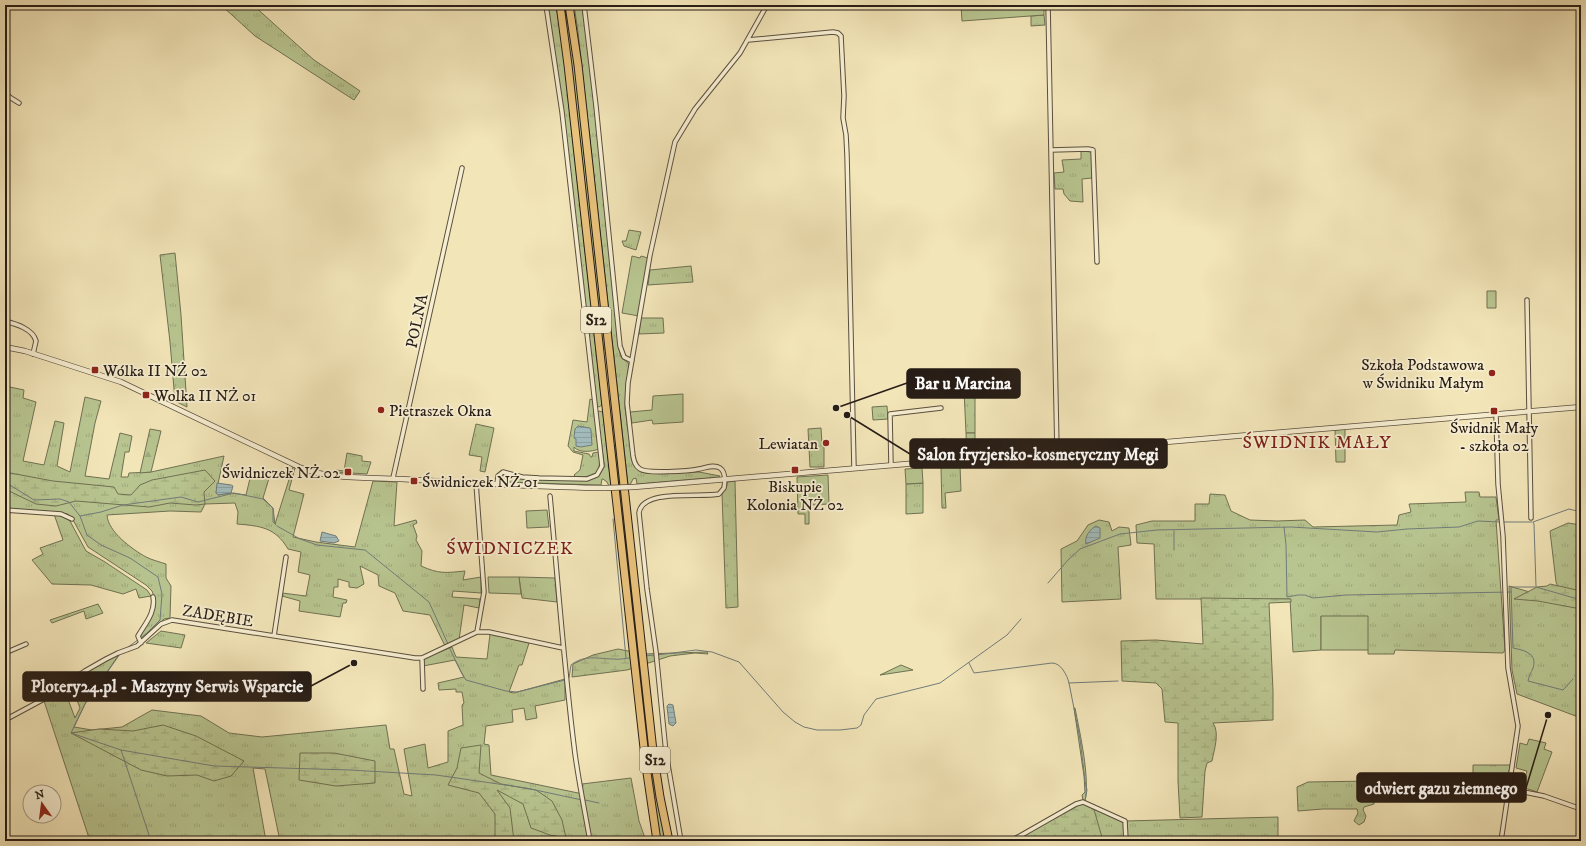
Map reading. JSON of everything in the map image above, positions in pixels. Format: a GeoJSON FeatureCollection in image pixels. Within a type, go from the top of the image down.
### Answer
{"type":"FeatureCollection","features":[{"type":"Feature","properties":{"kind":"highway","name":"S12"},"geometry":{"type":"LineString","coordinates":[[560,5],[568,65],[636,681],[648,783],[657,841]]}},
{"type":"Feature","properties":{"kind":"highway","name":"S12"},"geometry":{"type":"LineString","coordinates":[[570,5],[578,65],[645,679],[657,776],[669,841]]}},
{"type":"Feature","properties":{"kind":"street"},"geometry":{"type":"LineString","coordinates":[[497,484],[498,476],[503,472],[525,477],[584,479],[593,478],[597,475],[602,466],[562,112],[546,5]]}},
{"type":"Feature","properties":{"kind":"street"},"geometry":{"type":"LineString","coordinates":[[584,5],[621,351],[624,357],[632,360]]}},
{"type":"Feature","properties":{"kind":"street"},"geometry":{"type":"LineString","coordinates":[[681,841],[666,753],[656,652],[642,550],[639,510],[644,503],[653,499],[719,494],[724,488],[724,479],[722,470],[717,466],[690,470],[650,471],[640,469],[637,466],[633,456],[627,398],[650,255],[675,142],[695,109],[733,62],[748,40],[767,5]]}},
{"type":"Feature","properties":{"kind":"street"},"geometry":{"type":"LineString","coordinates":[[1048,5],[1057,451]]}},
{"type":"Feature","properties":{"kind":"street"},"geometry":{"type":"LineString","coordinates":[[748,40],[833,32],[838,33],[840,36],[844,96],[843,118],[847,155],[854,468]]}},
{"type":"Feature","properties":{"kind":"street"},"geometry":{"type":"LineString","coordinates":[[5,93],[19,103]]}},
{"type":"Feature","properties":{"kind":"street"},"geometry":{"type":"LineString","coordinates":[[1051,150],[1088,149],[1094,151],[1097,262]]}},
{"type":"Feature","properties":{"kind":"street","name":"POLNA"},"geometry":{"type":"LineString","coordinates":[[393,478],[462,168]]}},
{"type":"Feature","properties":{"kind":"street"},"geometry":{"type":"LineString","coordinates":[[1526,300],[1531,518]]}},
{"type":"Feature","properties":{"kind":"street"},"geometry":{"type":"LineString","coordinates":[[5,321],[21,327],[34,336],[36,342],[33,354]]}},
{"type":"Feature","properties":{"kind":"street"},"geometry":{"type":"LineString","coordinates":[[5,347],[33,354],[121,382],[308,470],[329,475],[497,484],[605,488],[634,487],[1581,407]]}},
{"type":"Feature","properties":{"kind":"street"},"geometry":{"type":"LineString","coordinates":[[891,465],[890,414],[941,408]]}},
{"type":"Feature","properties":{"kind":"street"},"geometry":{"type":"LineString","coordinates":[[1496,414],[1508,668],[1518,726],[1501,841]]}},
{"type":"Feature","properties":{"kind":"street"},"geometry":{"type":"LineString","coordinates":[[476,483],[484,592],[477,632]]}},
{"type":"Feature","properties":{"kind":"street"},"geometry":{"type":"LineString","coordinates":[[550,496],[566,676],[575,754],[590,841]]}},
{"type":"Feature","properties":{"kind":"street"},"geometry":{"type":"LineString","coordinates":[[5,510],[61,514],[72,519]]}},
{"type":"Feature","properties":{"kind":"street"},"geometry":{"type":"LineString","coordinates":[[274,636],[286,557]]}},
{"type":"Feature","properties":{"kind":"street"},"geometry":{"type":"LineString","coordinates":[[140,641],[139,634],[152,612],[154,605],[153,597]]}},
{"type":"Feature","properties":{"kind":"street","name":"ZADĘBIE"},"geometry":{"type":"LineString","coordinates":[[5,720],[44,699],[84,671],[124,651],[140,641],[161,624],[172,620],[422,658]]}},
{"type":"Feature","properties":{"kind":"street"},"geometry":{"type":"LineString","coordinates":[[423,689],[422,658],[477,632],[489,632],[564,648]]}},
{"type":"Feature","properties":{"kind":"street"},"geometry":{"type":"LineString","coordinates":[[5,653],[26,644]]}},
{"type":"Feature","properties":{"kind":"street"},"geometry":{"type":"LineString","coordinates":[[1509,789],[1544,796],[1581,809]]}},
{"type":"Feature","properties":{"kind":"street"},"geometry":{"type":"LineString","coordinates":[[1011,841],[1083,802],[1125,821],[1126,841]]}},
{"type":"Feature","properties":{"kind":"green space"},"geometry":{"type":"Polygon","coordinates":[[[221,5],[253,5],[314,60],[360,91],[354,100],[255,36],[221,5]]]}},
{"type":"Feature","properties":{"kind":"green space"},"geometry":{"type":"Polygon","coordinates":[[[547,5],[556,5],[563,49],[602,405],[599,407],[597,406],[563,110],[547,5]]]}},
{"type":"Feature","properties":{"kind":"green space"},"geometry":{"type":"Polygon","coordinates":[[[562,5],[567,5],[572,31],[607,348],[602,350],[562,5]]]}},
{"type":"Feature","properties":{"kind":"green space"},"geometry":{"type":"Polygon","coordinates":[[[574,5],[582,5],[590,65],[619,349],[621,357],[629,364],[625,408],[632,459],[637,468],[646,473],[699,472],[720,476],[719,477],[637,484],[636,478],[633,479],[630,485],[628,485],[574,5]]]}},
{"type":"Feature","properties":{"kind":"green space"},"geometry":{"type":"Polygon","coordinates":[[[961,5],[1044,5],[1044,15],[962,21],[961,5]]]}},
{"type":"Feature","properties":{"kind":"green space"},"geometry":{"type":"Polygon","coordinates":[[[1044,15],[1045,25],[1031,26],[1031,16],[1044,15]]]}},
{"type":"Feature","properties":{"kind":"green space"},"geometry":{"type":"Polygon","coordinates":[[[1081,151],[1092,152],[1092,178],[1082,179],[1083,202],[1070,201],[1064,194],[1063,189],[1055,189],[1054,173],[1064,172],[1062,160],[1081,159],[1081,151]]]}},
{"type":"Feature","properties":{"kind":"green space"},"geometry":{"type":"Polygon","coordinates":[[[629,230],[641,232],[636,250],[624,246],[622,241],[626,241],[629,230]]]}},
{"type":"Feature","properties":{"kind":"green space"},"geometry":{"type":"Polygon","coordinates":[[[175,253],[187,407],[175,401],[160,255],[175,253]]]}},
{"type":"Feature","properties":{"kind":"green space"},"geometry":{"type":"Polygon","coordinates":[[[632,256],[648,258],[639,316],[622,313],[632,256]]]}},
{"type":"Feature","properties":{"kind":"green space"},"geometry":{"type":"Polygon","coordinates":[[[691,266],[693,282],[648,285],[650,270],[691,266]]]}},
{"type":"Feature","properties":{"kind":"green space"},"geometry":{"type":"Polygon","coordinates":[[[1487,291],[1496,291],[1496,308],[1487,308],[1487,291]]]}},
{"type":"Feature","properties":{"kind":"green space"},"geometry":{"type":"Polygon","coordinates":[[[641,318],[663,318],[664,333],[639,334],[641,318]]]}},
{"type":"Feature","properties":{"kind":"green space"},"geometry":{"type":"Polygon","coordinates":[[[5,386],[24,390],[23,398],[36,402],[23,461],[44,465],[55,421],[64,423],[57,466],[70,472],[85,397],[101,401],[95,423],[85,476],[109,479],[120,433],[132,436],[129,452],[125,452],[121,477],[128,477],[129,473],[151,472],[224,456],[216,493],[218,495],[231,493],[246,495],[252,470],[270,475],[263,498],[273,508],[275,524],[293,467],[295,468],[289,490],[304,494],[293,537],[316,542],[355,547],[373,481],[397,482],[394,526],[416,520],[417,523],[413,525],[417,536],[416,540],[422,551],[421,566],[442,572],[465,571],[463,580],[481,577],[481,593],[453,591],[452,597],[480,599],[479,608],[464,605],[459,640],[445,646],[430,615],[403,611],[395,593],[379,586],[378,575],[360,566],[364,584],[357,588],[349,587],[349,582],[338,579],[338,587],[334,587],[333,597],[347,600],[346,603],[343,603],[340,617],[299,611],[300,601],[282,596],[282,593],[306,596],[310,575],[298,572],[301,552],[288,549],[278,536],[266,529],[237,524],[238,512],[235,503],[205,504],[201,512],[170,511],[107,515],[108,521],[116,534],[128,545],[146,557],[166,564],[166,578],[171,586],[170,618],[164,619],[141,640],[140,635],[150,618],[155,599],[152,591],[146,585],[88,547],[68,514],[5,508],[5,386]]]}},
{"type":"Feature","properties":{"kind":"green space"},"geometry":{"type":"Polygon","coordinates":[[[975,389],[975,433],[966,433],[964,390],[975,389]]]}},
{"type":"Feature","properties":{"kind":"green space"},"geometry":{"type":"Polygon","coordinates":[[[683,394],[683,422],[653,424],[652,420],[632,423],[630,412],[652,410],[653,396],[683,394]]]}},
{"type":"Feature","properties":{"kind":"green space"},"geometry":{"type":"Polygon","coordinates":[[[590,399],[593,400],[599,449],[585,451],[574,447],[574,451],[589,454],[591,457],[593,453],[599,452],[599,465],[598,469],[593,475],[576,477],[574,475],[580,470],[583,455],[573,452],[568,446],[573,420],[587,422],[590,399]]]}},
{"type":"Feature","properties":{"kind":"green space"},"geometry":{"type":"Polygon","coordinates":[[[887,406],[888,419],[873,420],[872,407],[887,406]]]}},
{"type":"Feature","properties":{"kind":"green space"},"geometry":{"type":"Polygon","coordinates":[[[599,411],[603,412],[611,486],[609,486],[603,479],[601,485],[599,485],[503,482],[499,477],[506,474],[522,478],[589,480],[599,476],[604,467],[604,463],[597,413],[599,411]]]}},
{"type":"Feature","properties":{"kind":"green space"},"geometry":{"type":"Polygon","coordinates":[[[476,424],[494,428],[485,472],[480,471],[482,457],[469,455],[476,424]]]}},
{"type":"Feature","properties":{"kind":"green space"},"geometry":{"type":"Polygon","coordinates":[[[821,428],[822,444],[824,444],[824,467],[810,467],[808,429],[821,428]]]}},
{"type":"Feature","properties":{"kind":"green space"},"geometry":{"type":"Polygon","coordinates":[[[150,429],[161,431],[151,472],[140,473],[150,429]]]}},
{"type":"Feature","properties":{"kind":"green space"},"geometry":{"type":"Polygon","coordinates":[[[1345,429],[1345,462],[1336,462],[1335,430],[1345,429]]]}},
{"type":"Feature","properties":{"kind":"green space"},"geometry":{"type":"Polygon","coordinates":[[[966,433],[975,433],[975,454],[967,454],[966,433]]]}},
{"type":"Feature","properties":{"kind":"green space"},"geometry":{"type":"Polygon","coordinates":[[[942,439],[945,439],[945,445],[954,445],[955,457],[943,458],[942,439]]]}},
{"type":"Feature","properties":{"kind":"green space"},"geometry":{"type":"Polygon","coordinates":[[[617,445],[666,841],[660,841],[655,819],[612,446],[617,445]]]}},
{"type":"Feature","properties":{"kind":"green space"},"geometry":{"type":"Polygon","coordinates":[[[347,453],[362,456],[362,461],[371,462],[367,474],[336,472],[336,470],[344,471],[347,453]]]}},
{"type":"Feature","properties":{"kind":"green space"},"geometry":{"type":"Polygon","coordinates":[[[960,466],[961,491],[945,493],[946,508],[942,508],[941,468],[960,466]]]}},
{"type":"Feature","properties":{"kind":"green space"},"geometry":{"type":"Polygon","coordinates":[[[922,468],[923,483],[906,484],[905,469],[922,468]]]}},
{"type":"Feature","properties":{"kind":"green space"},"geometry":{"type":"Polygon","coordinates":[[[205,470],[215,481],[204,492],[205,504],[196,505],[170,503],[149,507],[76,501],[56,506],[36,504],[5,489],[5,472],[53,481],[114,487],[118,494],[131,495],[140,485],[152,480],[205,470]]]}},
{"type":"Feature","properties":{"kind":"green space"},"geometry":{"type":"Polygon","coordinates":[[[828,475],[829,504],[809,505],[809,524],[805,524],[805,514],[798,514],[797,477],[828,475]]]}},
{"type":"Feature","properties":{"kind":"green space"},"geometry":{"type":"Polygon","coordinates":[[[735,481],[738,607],[726,608],[722,493],[728,482],[735,481]]]}},
{"type":"Feature","properties":{"kind":"green space"},"geometry":{"type":"Polygon","coordinates":[[[923,483],[923,513],[906,514],[906,484],[923,483]]]}},
{"type":"Feature","properties":{"kind":"green space"},"geometry":{"type":"Polygon","coordinates":[[[1465,492],[1479,492],[1480,497],[1496,497],[1499,520],[1496,520],[1505,650],[1503,653],[1395,650],[1394,654],[1368,654],[1368,650],[1321,616],[1321,650],[1293,652],[1290,599],[1156,599],[1154,544],[1137,543],[1136,525],[1152,521],[1195,521],[1195,504],[1209,504],[1210,494],[1225,495],[1231,511],[1250,520],[1305,520],[1313,527],[1397,525],[1399,515],[1411,512],[1409,504],[1466,502],[1465,492]]]}},
{"type":"Feature","properties":{"kind":"green space"},"geometry":{"type":"Polygon","coordinates":[[[547,510],[549,527],[527,528],[526,511],[547,510]]]}},
{"type":"Feature","properties":{"kind":"green space"},"geometry":{"type":"Polygon","coordinates":[[[54,514],[64,517],[70,521],[86,551],[147,590],[151,596],[139,598],[136,589],[123,594],[91,585],[52,584],[32,560],[43,554],[40,548],[63,540],[54,514]]]}},
{"type":"Feature","properties":{"kind":"green space"},"geometry":{"type":"Polygon","coordinates":[[[1099,520],[1109,522],[1112,531],[1119,527],[1129,528],[1131,545],[1118,547],[1121,599],[1062,602],[1061,549],[1077,541],[1088,525],[1099,520]]]}},
{"type":"Feature","properties":{"kind":"green space"},"geometry":{"type":"Polygon","coordinates":[[[1568,523],[1581,525],[1581,718],[1517,694],[1512,670],[1509,586],[1564,602],[1556,582],[1550,531],[1568,523]]]}},
{"type":"Feature","properties":{"kind":"green space"},"geometry":{"type":"Polygon","coordinates":[[[488,577],[519,577],[521,594],[489,593],[488,577]]]}},
{"type":"Feature","properties":{"kind":"green space"},"geometry":{"type":"Polygon","coordinates":[[[519,577],[555,578],[557,602],[522,598],[519,577]]]}},
{"type":"Feature","properties":{"kind":"green space"},"geometry":{"type":"Polygon","coordinates":[[[1550,584],[1581,591],[1581,609],[1538,601],[1514,599],[1537,587],[1547,586],[1550,584]]]}},
{"type":"Feature","properties":{"kind":"green space"},"geometry":{"type":"Polygon","coordinates":[[[1201,598],[1291,599],[1291,602],[1269,603],[1273,720],[1213,723],[1216,732],[1216,742],[1212,761],[1207,763],[1205,771],[1202,817],[1180,818],[1178,781],[1178,723],[1165,722],[1162,689],[1156,683],[1122,681],[1121,641],[1156,640],[1203,644],[1201,598]]]}},
{"type":"Feature","properties":{"kind":"green space"},"geometry":{"type":"Polygon","coordinates":[[[98,604],[103,613],[86,619],[84,611],[52,623],[50,620],[98,604]]]}},
{"type":"Feature","properties":{"kind":"green space"},"geometry":{"type":"Polygon","coordinates":[[[1321,616],[1368,616],[1368,650],[1321,650],[1321,616]]]}},
{"type":"Feature","properties":{"kind":"green space"},"geometry":{"type":"Polygon","coordinates":[[[161,631],[185,635],[181,648],[146,643],[161,631]]]}},
{"type":"Feature","properties":{"kind":"green space"},"geometry":{"type":"Polygon","coordinates":[[[490,634],[529,643],[522,665],[519,665],[509,692],[514,693],[565,679],[565,700],[535,706],[537,718],[526,720],[524,708],[512,710],[513,722],[486,726],[484,744],[489,745],[491,775],[583,794],[582,784],[631,778],[639,821],[646,841],[280,841],[265,769],[253,768],[266,841],[90,841],[44,701],[63,686],[75,718],[80,708],[70,682],[120,653],[85,704],[74,727],[92,730],[122,727],[152,710],[201,716],[229,733],[262,737],[386,725],[390,749],[394,749],[404,794],[412,796],[404,749],[425,744],[428,768],[448,762],[448,731],[463,725],[462,705],[464,703],[462,692],[456,692],[456,689],[439,690],[438,683],[464,677],[455,660],[423,666],[424,658],[452,647],[456,657],[487,659],[490,634]]]}},
{"type":"Feature","properties":{"kind":"green space"},"geometry":{"type":"Polygon","coordinates":[[[618,649],[643,654],[707,652],[708,654],[695,653],[670,656],[627,670],[572,677],[573,664],[593,655],[618,649]]]}},
{"type":"Feature","properties":{"kind":"green space"},"geometry":{"type":"Polygon","coordinates":[[[901,665],[913,670],[880,675],[901,665]]]}},
{"type":"Feature","properties":{"kind":"green space"},"geometry":{"type":"Polygon","coordinates":[[[1074,708],[1084,755],[1086,780],[1085,801],[1083,800],[1082,795],[1085,792],[1084,776],[1074,708]]]}},
{"type":"Feature","properties":{"kind":"green space"},"geometry":{"type":"Polygon","coordinates":[[[163,725],[196,736],[244,761],[231,776],[214,781],[197,775],[167,776],[141,770],[71,733],[99,729],[133,731],[163,725]]]}},
{"type":"Feature","properties":{"kind":"green space"},"geometry":{"type":"Polygon","coordinates":[[[1529,739],[1546,743],[1544,749],[1552,752],[1537,792],[1522,787],[1527,771],[1516,768],[1520,743],[1527,745],[1529,739]]]}},
{"type":"Feature","properties":{"kind":"green space"},"geometry":{"type":"Polygon","coordinates":[[[481,745],[479,773],[501,784],[536,790],[552,801],[562,820],[566,838],[550,835],[531,828],[523,804],[497,790],[510,808],[514,841],[495,838],[495,814],[479,793],[448,785],[457,768],[461,748],[481,745]]]}},
{"type":"Feature","properties":{"kind":"green space"},"geometry":{"type":"Polygon","coordinates":[[[300,753],[334,753],[375,761],[375,783],[336,786],[299,780],[300,753]]]}},
{"type":"Feature","properties":{"kind":"green space"},"geometry":{"type":"Polygon","coordinates":[[[1473,765],[1510,765],[1508,778],[1473,778],[1473,765]]]}},
{"type":"Feature","properties":{"kind":"green space"},"geometry":{"type":"Polygon","coordinates":[[[1374,781],[1374,804],[1364,807],[1363,810],[1366,816],[1364,822],[1359,825],[1354,821],[1358,813],[1357,809],[1298,811],[1297,787],[1308,782],[1374,781]]]}},
{"type":"Feature","properties":{"kind":"green space"},"geometry":{"type":"Polygon","coordinates":[[[1083,802],[1125,821],[1278,817],[1278,841],[1011,841],[1083,802]]]}},
{"type":"Feature","properties":{"kind":"green space"},"geometry":{"type":"Polygon","coordinates":[[[1083,802],[1093,806],[1103,841],[1011,841],[1083,802]]]}},
{"type":"Feature","properties":{"kind":"water"},"geometry":{"type":"Polygon","coordinates":[[[578,426],[590,428],[592,445],[581,447],[576,446],[576,439],[574,438],[575,429],[578,426]]]}},
{"type":"Feature","properties":{"kind":"water"},"geometry":{"type":"Polygon","coordinates":[[[217,483],[233,486],[231,493],[218,495],[216,493],[217,483]]]}},
{"type":"Feature","properties":{"kind":"water"},"geometry":{"type":"Polygon","coordinates":[[[1096,526],[1100,528],[1100,538],[1086,544],[1088,534],[1096,526]]]}},
{"type":"Feature","properties":{"kind":"water"},"geometry":{"type":"Polygon","coordinates":[[[322,532],[336,536],[339,541],[334,543],[320,541],[322,532]]]}},
{"type":"Feature","properties":{"kind":"water"},"geometry":{"type":"Polygon","coordinates":[[[669,704],[673,705],[676,723],[673,726],[669,724],[667,706],[669,704]]]}},
{"type":"Feature","properties":{"kind":"waterway"},"geometry":{"type":"LineString","coordinates":[[5,482],[34,500],[60,499],[69,502],[80,516],[101,512],[123,505],[181,497],[198,502],[234,493],[263,499],[273,508],[273,522],[276,525]]}},
{"type":"Feature","properties":{"kind":"waterway"},"geometry":{"type":"LineString","coordinates":[[1536,586],[1533,522],[1569,509],[1581,512]]}},
{"type":"Feature","properties":{"kind":"waterway"},"geometry":{"type":"LineString","coordinates":[[80,516],[87,535],[101,545],[130,558],[158,577],[162,594],[160,620],[147,633],[127,648]]}},
{"type":"Feature","properties":{"kind":"waterway"},"geometry":{"type":"LineString","coordinates":[[613,519],[626,658]]}},
{"type":"Feature","properties":{"kind":"waterway"},"geometry":{"type":"LineString","coordinates":[[1048,583],[1080,549],[1120,534],[1157,530],[1291,527],[1377,532],[1459,527],[1478,521],[1499,522]]}},
{"type":"Feature","properties":{"kind":"waterway"},"geometry":{"type":"LineString","coordinates":[[1504,522],[1532,522]]}},
{"type":"Feature","properties":{"kind":"waterway"},"geometry":{"type":"LineString","coordinates":[[277,526],[300,539],[317,545],[365,550],[429,602],[448,644]]}},
{"type":"Feature","properties":{"kind":"waterway"},"geometry":{"type":"LineString","coordinates":[[1284,527],[1286,545],[1287,597],[1298,595],[1305,595],[1313,598],[1346,595],[1511,592]]}},
{"type":"Feature","properties":{"kind":"waterway"},"geometry":{"type":"LineString","coordinates":[[1174,531],[1174,550]]}},
{"type":"Feature","properties":{"kind":"waterway"},"geometry":{"type":"LineString","coordinates":[[1573,679],[1563,690],[1528,681],[1534,663],[1532,656],[1529,653],[1513,648],[1511,587],[1536,587],[1581,600]]}},
{"type":"Feature","properties":{"kind":"waterway"},"geometry":{"type":"LineString","coordinates":[[657,655],[696,650],[712,652],[739,662],[783,712],[795,722],[804,727],[817,730],[840,730],[857,728],[861,725],[864,715],[876,699],[940,683],[1007,635],[1021,619]]}},
{"type":"Feature","properties":{"kind":"waterway"},"geometry":{"type":"LineString","coordinates":[[449,647],[466,680],[506,691],[517,692],[565,680]]}},
{"type":"Feature","properties":{"kind":"waterway"},"geometry":{"type":"LineString","coordinates":[[120,654],[85,704],[71,733],[121,750]]}},
{"type":"Feature","properties":{"kind":"waterway"},"geometry":{"type":"LineString","coordinates":[[645,656],[654,655]]}},
{"type":"Feature","properties":{"kind":"waterway"},"geometry":{"type":"LineString","coordinates":[[568,679],[571,665],[581,659],[630,658]]}},
{"type":"Feature","properties":{"kind":"waterway"},"geometry":{"type":"LineString","coordinates":[[969,663],[974,673],[1052,663],[1061,667],[1067,676],[1069,683],[1080,739],[1085,780]]}},
{"type":"Feature","properties":{"kind":"waterway"},"geometry":{"type":"LineString","coordinates":[[1069,683],[1118,681]]}},
{"type":"Feature","properties":{"kind":"waterway"},"geometry":{"type":"LineString","coordinates":[[151,841],[121,750],[214,766],[350,770],[436,775],[526,788],[582,800]]}},
{"type":"Feature","properties":{"kind":"waterway"},"geometry":{"type":"LineString","coordinates":[[1085,781],[1087,790],[1085,801]]}},
{"type":"Feature","properties":{"kind":"waterway"},"geometry":{"type":"LineString","coordinates":[[585,800],[599,803]]}},
{"type":"Feature","properties":{"kind":"place","name":"Wólka II NŻ 02"},"geometry":{"type":"Point","coordinates":[95,370]}},
{"type":"Feature","properties":{"kind":"place","name":"Szkoła Podstawowa w Świdniku Małym"},"geometry":{"type":"Point","coordinates":[1492,373]}},
{"type":"Feature","properties":{"kind":"place","name":"Wolka II NŻ 01"},"geometry":{"type":"Point","coordinates":[146,395]}},
{"type":"Feature","properties":{"kind":"place","name":"Bar u Marcina"},"geometry":{"type":"Point","coordinates":[836,408]}},
{"type":"Feature","properties":{"kind":"place","name":"Pietraszek Okna"},"geometry":{"type":"Point","coordinates":[381,410]}},
{"type":"Feature","properties":{"kind":"place","name":"Świdnik Mały - szkoła 02"},"geometry":{"type":"Point","coordinates":[1494,411]}},
{"type":"Feature","properties":{"kind":"place","name":"Salon fryzjersko-kosmetyczny Megi"},"geometry":{"type":"Point","coordinates":[847,415]}},
{"type":"Feature","properties":{"kind":"place","name":"Lewiatan"},"geometry":{"type":"Point","coordinates":[826,443]}},
{"type":"Feature","properties":{"kind":"place","name":"Biskupie Kolonia NŻ 02"},"geometry":{"type":"Point","coordinates":[795,470]}},
{"type":"Feature","properties":{"kind":"place","name":"Świdniczek NŻ 02"},"geometry":{"type":"Point","coordinates":[348,472]}},
{"type":"Feature","properties":{"kind":"place","name":"Świdniczek NŻ 01"},"geometry":{"type":"Point","coordinates":[414,481]}},
{"type":"Feature","properties":{"kind":"place","name":"Plotery24.pl - Maszyny Serwis Wsparcie"},"geometry":{"type":"Point","coordinates":[354,663]}},
{"type":"Feature","properties":{"kind":"place","name":"odwiert gazu ziemnego"},"geometry":{"type":"Point","coordinates":[1548,715]}},
{"type":"Feature","properties":{"kind":"district","name":"ŚWIDNIK MAŁY"},"geometry":{"type":"Point","coordinates":[1317,442]}},
{"type":"Feature","properties":{"kind":"district","name":"ŚWIDNICZEK"},"geometry":{"type":"Point","coordinates":[510,548]}}]}
